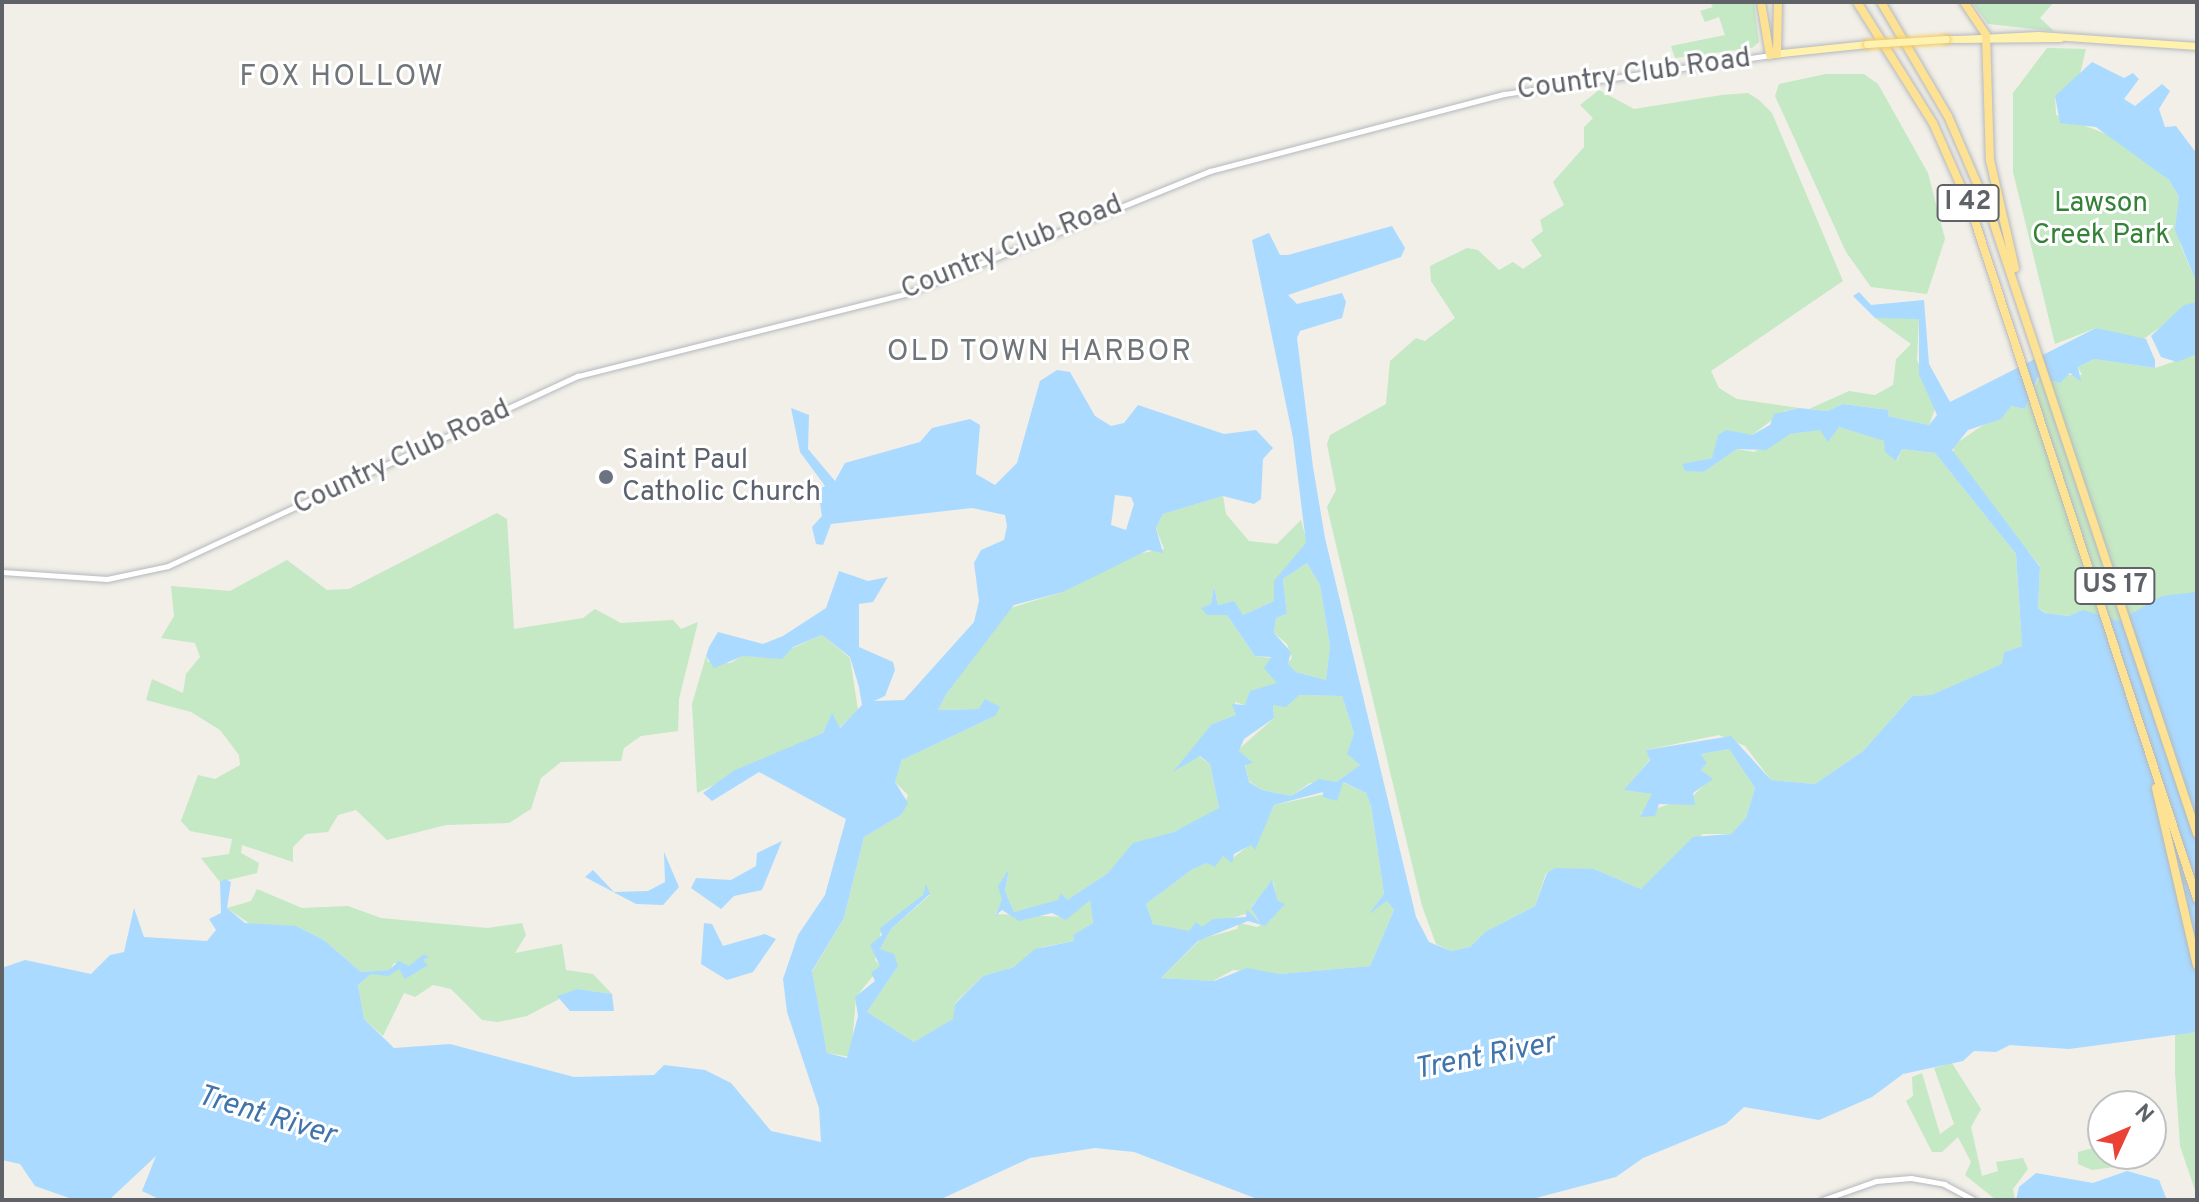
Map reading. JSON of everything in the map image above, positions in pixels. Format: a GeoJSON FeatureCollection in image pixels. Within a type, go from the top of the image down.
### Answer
{"type":"FeatureCollection","features":[{"type":"Feature","properties":{"kind":"highway"},"geometry":{"type":"LineString","coordinates":[[1761,2],[1773,54]]}},
{"type":"Feature","properties":{"kind":"highway"},"geometry":{"type":"LineString","coordinates":[[1773,54],[1778,2]]}},
{"type":"Feature","properties":{"kind":"highway","name":"I 42"},"geometry":{"type":"LineString","coordinates":[[1856,2],[1904,73],[1971,209],[2197,899]]}},
{"type":"Feature","properties":{"kind":"highway","name":"US 17"},"geometry":{"type":"LineString","coordinates":[[1881,2],[1962,144],[2029,323],[2197,834]]}},
{"type":"Feature","properties":{"kind":"highway"},"geometry":{"type":"LineString","coordinates":[[1964,2],[1987,39],[1990,160],[2029,323]]}},
{"type":"Feature","properties":{"kind":"highway"},"geometry":{"type":"LineString","coordinates":[[2143,732],[2197,965]]}},
{"type":"Feature","properties":{"kind":"main road","name":"Country Club Road"},"geometry":{"type":"LineString","coordinates":[[1773,54],[1946,39],[2062,38],[2197,46]]}},
{"type":"Feature","properties":{"kind":"street","name":"Country Club Road"},"geometry":{"type":"LineString","coordinates":[[2,572],[107,579],[168,566],[578,376],[908,293],[1183,179],[1504,94],[1773,54]]}},
{"type":"Feature","properties":{"kind":"street"},"geometry":{"type":"LineString","coordinates":[[1822,1200],[1876,1181],[1911,1178],[1944,1184],[1974,1200]]}},
{"type":"Feature","properties":{"kind":"green space"},"geometry":{"type":"Polygon","coordinates":[[[1710,2],[1754,2],[1759,42],[1752,48],[1675,58],[1671,46],[1725,35],[1719,17],[1705,22],[1700,11],[1713,7],[1710,2]]]}},
{"type":"Feature","properties":{"kind":"green space"},"geometry":{"type":"Polygon","coordinates":[[[1972,2],[2054,2],[2040,18],[2054,31],[1988,24],[1972,2]]]}},
{"type":"Feature","properties":{"kind":"green space","name":"Lawson Creek Park"},"geometry":{"type":"Polygon","coordinates":[[[2047,48],[2086,49],[2079,78],[2055,96],[2056,115],[2117,138],[2169,180],[2179,197],[2180,244],[2197,284],[2197,302],[2142,340],[2096,328],[2055,344],[2013,172],[2013,93],[2047,48]]]}},
{"type":"Feature","properties":{"kind":"green space"},"geometry":{"type":"Polygon","coordinates":[[[1826,74],[1864,74],[1878,84],[1928,173],[1945,239],[1927,294],[1871,287],[1846,252],[1775,96],[1779,84],[1826,74]]]}},
{"type":"Feature","properties":{"kind":"green space"},"geometry":{"type":"Polygon","coordinates":[[[1599,90],[1634,109],[1748,93],[1759,100],[1772,113],[1843,281],[1711,371],[1719,388],[1737,399],[1799,408],[1784,411],[1752,435],[1739,435],[1712,458],[1683,464],[1685,470],[1704,472],[1737,449],[1754,452],[1790,434],[1839,427],[1885,441],[1897,461],[1902,449],[1935,453],[2016,554],[2022,646],[2004,652],[2003,664],[1931,695],[1912,696],[1863,751],[1815,784],[1771,780],[1745,746],[1719,735],[1646,750],[1650,759],[1625,790],[1652,794],[1653,803],[1640,814],[1693,796],[1711,778],[1701,770],[1707,763],[1701,754],[1729,749],[1755,788],[1746,818],[1731,834],[1703,834],[1641,889],[1594,869],[1546,873],[1535,906],[1485,932],[1470,947],[1451,951],[1436,944],[1422,906],[1327,507],[1336,490],[1327,444],[1330,435],[1386,404],[1390,361],[1416,338],[1425,341],[1455,318],[1431,281],[1430,266],[1467,248],[1478,250],[1499,270],[1513,262],[1523,269],[1542,256],[1531,240],[1543,231],[1540,220],[1564,205],[1553,182],[1584,147],[1584,127],[1593,118],[1580,105],[1599,90]]]}},
{"type":"Feature","properties":{"kind":"green space"},"geometry":{"type":"Polygon","coordinates":[[[1909,315],[1919,319],[1917,360],[1936,406],[1929,425],[1888,416],[1889,410],[1843,404],[1827,411],[1809,409],[1849,391],[1875,395],[1893,385],[1896,359],[1911,344],[1875,318],[1909,315]]]}},
{"type":"Feature","properties":{"kind":"green space"},"geometry":{"type":"Polygon","coordinates":[[[2197,354],[2197,603],[2119,621],[2083,611],[2069,616],[2046,613],[2038,608],[2040,566],[1953,457],[1954,445],[2011,406],[2025,409],[2039,377],[2060,383],[2063,375],[2082,375],[2078,367],[2094,359],[2155,368],[2197,354]]]}},
{"type":"Feature","properties":{"kind":"green space"},"geometry":{"type":"Polygon","coordinates":[[[1223,496],[1226,514],[1249,541],[1277,544],[1301,520],[1307,543],[1286,569],[1274,601],[1243,615],[1231,602],[1218,605],[1214,586],[1211,604],[1202,608],[1207,615],[1227,615],[1255,656],[1271,658],[1278,684],[1257,690],[1245,705],[1235,702],[1236,715],[1212,724],[1176,771],[1197,755],[1210,764],[1219,808],[1213,816],[1130,849],[1108,873],[1067,900],[1014,912],[1005,891],[1009,870],[1000,883],[1003,900],[995,914],[1065,917],[1090,900],[1093,923],[1073,935],[1074,941],[1042,947],[1014,967],[983,976],[955,1003],[954,1019],[914,1042],[867,1012],[898,966],[880,949],[891,929],[930,895],[924,895],[882,927],[875,960],[881,966],[856,997],[851,1057],[827,1053],[812,972],[844,918],[864,837],[901,815],[908,795],[895,782],[902,760],[995,716],[979,709],[938,710],[947,693],[1007,609],[1063,592],[1137,554],[1164,549],[1156,528],[1163,514],[1223,496]]]}},
{"type":"Feature","properties":{"kind":"green space"},"geometry":{"type":"Polygon","coordinates":[[[497,513],[507,519],[514,629],[583,618],[595,609],[621,623],[673,620],[681,629],[698,622],[679,699],[678,731],[641,736],[624,748],[621,761],[561,762],[541,778],[531,809],[509,823],[446,825],[387,840],[356,810],[338,815],[328,832],[306,834],[293,847],[293,862],[242,845],[241,853],[259,863],[257,873],[220,882],[201,858],[229,854],[232,839],[190,831],[181,821],[198,775],[215,779],[240,765],[239,755],[220,730],[191,712],[146,700],[152,679],[183,693],[186,674],[200,657],[195,643],[161,638],[174,616],[171,586],[230,591],[287,560],[327,590],[349,589],[497,513]]]}},
{"type":"Feature","properties":{"kind":"green space"},"geometry":{"type":"Polygon","coordinates":[[[1307,563],[1320,585],[1330,646],[1326,680],[1296,672],[1287,664],[1292,658],[1287,644],[1274,633],[1276,618],[1287,614],[1283,579],[1307,563]]]}},
{"type":"Feature","properties":{"kind":"green space"},"geometry":{"type":"Polygon","coordinates":[[[822,635],[850,658],[858,710],[839,728],[832,714],[823,733],[697,793],[692,704],[706,656],[708,662],[730,663],[743,656],[772,657],[822,635]]]}},
{"type":"Feature","properties":{"kind":"green space"},"geometry":{"type":"Polygon","coordinates":[[[1299,695],[1342,696],[1354,733],[1348,754],[1360,765],[1336,782],[1310,783],[1291,796],[1262,790],[1249,781],[1245,764],[1252,763],[1238,750],[1274,718],[1273,704],[1299,695]]]}},
{"type":"Feature","properties":{"kind":"green space"},"geometry":{"type":"Polygon","coordinates":[[[1342,782],[1366,793],[1371,806],[1384,894],[1371,912],[1387,901],[1394,910],[1370,966],[1279,974],[1233,970],[1213,981],[1161,978],[1201,939],[1237,929],[1239,923],[1257,927],[1271,920],[1278,902],[1273,881],[1251,907],[1260,924],[1245,914],[1190,932],[1153,924],[1146,904],[1193,869],[1223,856],[1230,860],[1251,844],[1254,849],[1274,805],[1339,791],[1342,782]]]}},
{"type":"Feature","properties":{"kind":"green space"},"geometry":{"type":"Polygon","coordinates":[[[257,889],[302,908],[348,906],[381,918],[487,928],[522,923],[526,935],[515,953],[562,944],[566,970],[593,974],[612,994],[578,989],[527,1016],[498,1022],[482,1020],[451,989],[433,985],[415,997],[404,993],[383,1036],[364,1019],[358,985],[371,974],[399,969],[405,977],[425,957],[409,967],[394,963],[390,970],[361,972],[324,940],[296,926],[253,926],[227,908],[251,901],[257,889]]]}},
{"type":"Feature","properties":{"kind":"green space"},"geometry":{"type":"Polygon","coordinates":[[[2196,1032],[2197,1196],[2180,1146],[2175,1072],[2175,1033],[2196,1032]]]}},
{"type":"Feature","properties":{"kind":"green space"},"geometry":{"type":"Polygon","coordinates":[[[1952,1063],[1981,1109],[1971,1127],[1982,1176],[1998,1171],[1996,1162],[2023,1158],[2028,1169],[2013,1189],[2015,1200],[1996,1200],[1965,1175],[1971,1162],[1958,1137],[1942,1152],[1932,1152],[1906,1101],[1913,1096],[1912,1077],[1922,1073],[1940,1134],[1954,1124],[1934,1068],[1952,1063]]]}},
{"type":"Feature","properties":{"kind":"green space"},"geometry":{"type":"Polygon","coordinates":[[[2087,1150],[2087,1168],[2078,1164],[2078,1152],[2087,1150]]]}},
{"type":"Feature","properties":{"kind":"water"},"geometry":{"type":"Polygon","coordinates":[[[2092,62],[2124,78],[2133,73],[2139,79],[2124,99],[2135,106],[2162,84],[2170,91],[2159,109],[2165,127],[2176,126],[2197,154],[2197,284],[2175,230],[2179,197],[2169,180],[2096,127],[2060,123],[2055,96],[2092,62]]]}},
{"type":"Feature","properties":{"kind":"water","name":"Trent River"},"geometry":{"type":"Polygon","coordinates":[[[1392,226],[1405,248],[1401,257],[1288,295],[1297,304],[1342,293],[1346,302],[1342,318],[1300,331],[1297,338],[1313,467],[1325,538],[1416,917],[1429,942],[1451,951],[1470,947],[1485,932],[1535,906],[1547,873],[1556,868],[1594,869],[1641,889],[1693,837],[1731,834],[1746,818],[1755,788],[1729,749],[1701,754],[1707,763],[1701,770],[1713,779],[1693,793],[1695,805],[1659,804],[1655,816],[1640,817],[1652,794],[1624,790],[1650,760],[1646,750],[1731,736],[1771,780],[1815,784],[1863,751],[1912,696],[1931,695],[2002,664],[2004,652],[2022,646],[2016,554],[1935,453],[1902,449],[1896,461],[1885,452],[1884,441],[1839,427],[1828,442],[1820,430],[1790,434],[1766,450],[1737,449],[1704,472],[1685,471],[1682,464],[1712,458],[1718,435],[1726,430],[1752,435],[1770,425],[1774,414],[1799,408],[1827,411],[1843,404],[1889,410],[1888,416],[1929,425],[1937,415],[1919,374],[1919,319],[1875,318],[1853,296],[1859,292],[1871,305],[1924,300],[1929,364],[1950,402],[2096,328],[2146,339],[2155,368],[2094,359],[2078,367],[2081,382],[2070,373],[2060,383],[2038,377],[2025,409],[2011,406],[2001,419],[1968,430],[1952,450],[2040,567],[2038,608],[2045,613],[2069,616],[2083,610],[2119,621],[2162,596],[2197,592],[2197,1032],[2069,1049],[2010,1045],[1996,1052],[1974,1051],[1963,1061],[1903,1074],[1872,1097],[1819,1120],[1744,1107],[1726,1124],[1643,1158],[1616,1177],[1528,1200],[1260,1200],[1134,1152],[1095,1148],[1030,1158],[939,1200],[161,1200],[142,1191],[156,1156],[109,1200],[75,1200],[35,1186],[20,1164],[2,1160],[2,968],[25,960],[91,974],[110,955],[124,952],[134,908],[144,937],[207,941],[216,930],[209,919],[221,913],[220,882],[225,879],[231,882],[227,908],[245,923],[296,926],[324,940],[361,972],[389,970],[399,961],[409,966],[424,954],[429,957],[423,960],[428,965],[405,979],[399,969],[388,976],[371,974],[358,985],[364,1019],[394,1048],[450,1044],[574,1077],[654,1075],[664,1065],[705,1070],[731,1083],[771,1131],[821,1142],[819,1108],[787,1012],[783,979],[798,935],[825,895],[846,819],[759,772],[712,801],[703,793],[733,771],[823,733],[832,713],[840,728],[862,705],[859,687],[850,657],[822,635],[793,647],[782,659],[743,656],[714,668],[706,656],[718,632],[763,644],[783,636],[826,608],[839,571],[868,581],[888,577],[873,602],[859,604],[859,647],[893,662],[895,670],[885,696],[874,701],[904,700],[974,622],[979,601],[974,563],[981,550],[1004,540],[1007,526],[1005,515],[972,508],[831,524],[823,545],[816,544],[812,527],[822,516],[818,490],[825,486],[800,452],[791,408],[809,415],[808,449],[835,481],[845,463],[920,442],[932,428],[970,419],[980,425],[976,474],[995,485],[1017,463],[1040,381],[1057,370],[1070,372],[1095,416],[1111,426],[1124,423],[1138,405],[1224,434],[1256,430],[1273,448],[1263,459],[1261,499],[1254,504],[1223,496],[1163,514],[1156,528],[1163,553],[1148,550],[1063,592],[1014,605],[947,693],[938,710],[979,709],[985,699],[1000,707],[995,716],[902,760],[895,782],[908,803],[901,815],[864,837],[844,918],[812,971],[827,1053],[847,1058],[858,1016],[855,997],[875,981],[871,973],[880,966],[870,945],[882,935],[880,928],[923,895],[926,884],[930,894],[891,929],[880,949],[894,954],[898,966],[867,1012],[914,1042],[953,1019],[955,1004],[983,976],[1014,967],[1035,949],[1074,941],[1073,935],[1093,923],[1090,900],[1066,920],[1052,913],[1019,921],[1002,910],[995,916],[1002,900],[998,886],[1009,869],[1005,891],[1014,912],[1058,900],[1061,893],[1067,900],[1108,873],[1133,843],[1174,832],[1219,808],[1210,764],[1200,756],[1173,772],[1212,724],[1236,715],[1232,704],[1245,705],[1250,691],[1277,683],[1264,668],[1271,657],[1255,656],[1227,615],[1207,615],[1201,608],[1211,604],[1214,586],[1218,605],[1234,601],[1243,615],[1274,601],[1274,581],[1306,543],[1293,438],[1252,240],[1269,233],[1280,255],[1392,226]],[[1115,495],[1111,525],[1126,530],[1134,504],[1131,497],[1115,495]],[[1307,563],[1283,579],[1287,614],[1276,618],[1274,633],[1291,652],[1288,664],[1296,672],[1326,680],[1330,646],[1320,585],[1307,563]],[[1299,695],[1286,707],[1273,705],[1274,718],[1244,739],[1239,751],[1253,763],[1245,765],[1249,782],[1262,790],[1291,796],[1319,779],[1336,782],[1360,765],[1347,754],[1354,733],[1342,696],[1299,695]],[[1343,782],[1337,801],[1323,797],[1323,792],[1274,805],[1255,850],[1251,845],[1234,854],[1232,863],[1223,856],[1215,867],[1207,863],[1193,869],[1146,904],[1153,924],[1189,931],[1196,922],[1202,927],[1213,919],[1246,917],[1247,910],[1260,923],[1251,908],[1272,880],[1278,901],[1285,904],[1265,926],[1248,921],[1198,941],[1161,978],[1214,981],[1247,968],[1279,974],[1370,966],[1394,910],[1387,901],[1369,914],[1384,894],[1371,806],[1366,793],[1343,782]]]}},
{"type":"Feature","properties":{"kind":"water"},"geometry":{"type":"Polygon","coordinates":[[[2197,302],[2197,354],[2177,362],[2161,357],[2151,336],[2184,305],[2197,302]]]}},
{"type":"Feature","properties":{"kind":"water"},"geometry":{"type":"Polygon","coordinates":[[[782,841],[762,890],[734,896],[721,909],[691,888],[696,878],[731,880],[756,866],[757,853],[782,841]]]}},
{"type":"Feature","properties":{"kind":"water"},"geometry":{"type":"Polygon","coordinates":[[[664,852],[679,887],[663,905],[636,904],[585,877],[593,870],[614,892],[648,891],[665,882],[664,852]]]}},
{"type":"Feature","properties":{"kind":"water"},"geometry":{"type":"Polygon","coordinates":[[[704,923],[712,924],[723,946],[765,934],[776,939],[753,972],[727,980],[701,964],[704,923]]]}},
{"type":"Feature","properties":{"kind":"water"},"geometry":{"type":"Polygon","coordinates":[[[578,989],[612,994],[614,1011],[570,1011],[557,996],[578,989]]]}},
{"type":"Feature","properties":{"kind":"water"},"geometry":{"type":"Polygon","coordinates":[[[2127,1171],[2159,1180],[2167,1200],[2016,1200],[2019,1187],[2036,1173],[2093,1183],[2127,1171]]]}},
{"type":"Feature","properties":{"kind":"place","name":"Saint Paul Catholic Church"},"geometry":{"type":"Point","coordinates":[606,477]}},
{"type":"Feature","properties":{"kind":"district","name":"FOX HOLLOW"},"geometry":{"type":"Point","coordinates":[342,78]}},
{"type":"Feature","properties":{"kind":"district","name":"OLD TOWN HARBOR"},"geometry":{"type":"Point","coordinates":[1040,353]}}]}
